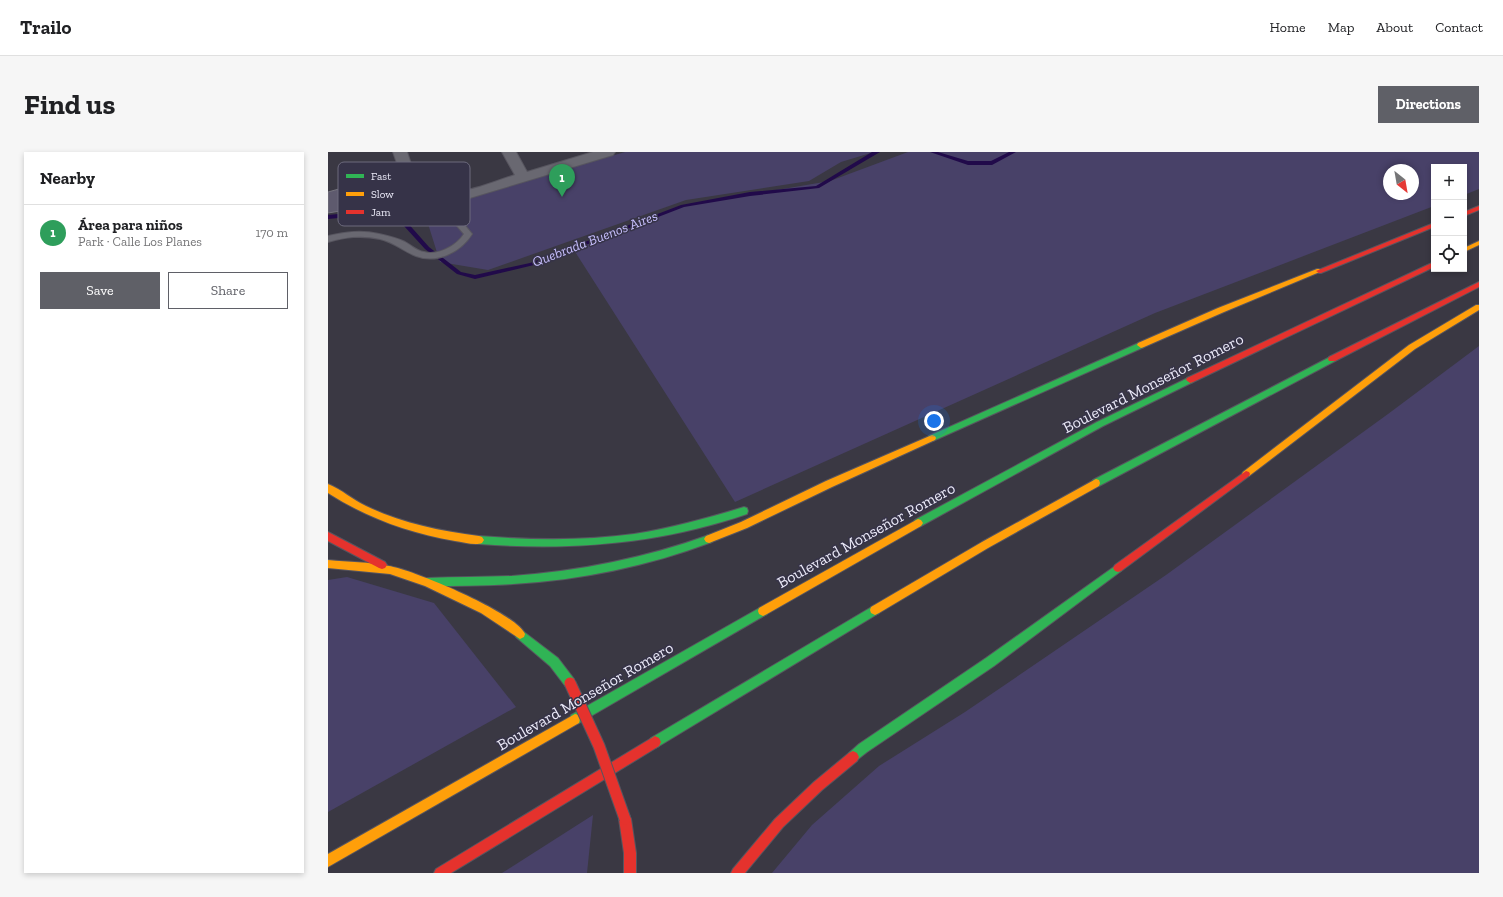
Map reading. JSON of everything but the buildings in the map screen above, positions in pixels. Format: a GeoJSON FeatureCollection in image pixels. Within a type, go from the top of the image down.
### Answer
{"type":"FeatureCollection","features":[{"type":"Feature","properties":{"kind":"main road"},"geometry":{"type":"LineString","coordinates":[[1467,213],[1479,208]]}},
{"type":"Feature","properties":{"kind":"main road"},"geometry":{"type":"LineString","coordinates":[[427,582],[525,579],[634,563],[696,544],[738,527],[829,484],[1221,310],[1431,226]]}},
{"type":"Feature","properties":{"kind":"main road"},"geometry":{"type":"LineString","coordinates":[[1467,248],[1479,242]]}},
{"type":"Feature","properties":{"kind":"main road","name":"Boulevard Monseñor Romero"},"geometry":{"type":"LineString","coordinates":[[328,860],[894,536],[1059,446],[1217,366],[1431,265]]}},
{"type":"Feature","properties":{"kind":"main road"},"geometry":{"type":"LineString","coordinates":[[440,873],[986,544],[1203,425],[1479,284]]}},
{"type":"Feature","properties":{"kind":"main road"},"geometry":{"type":"LineString","coordinates":[[737,873],[779,823],[818,786],[863,748],[990,662],[1264,460],[1412,347],[1479,307]]}},
{"type":"Feature","properties":{"kind":"main road"},"geometry":{"type":"LineString","coordinates":[[328,488],[370,512],[408,527],[455,538],[521,544],[580,542],[669,532],[760,506],[829,484]]}},
{"type":"Feature","properties":{"kind":"main road"},"geometry":{"type":"LineString","coordinates":[[328,536],[390,570],[427,582],[485,610],[511,626],[554,662],[570,683],[599,746],[625,819],[630,853],[630,873]]}},
{"type":"Feature","properties":{"kind":"main road"},"geometry":{"type":"LineString","coordinates":[[328,564],[390,570]]}},
{"type":"Feature","properties":{"kind":"street"},"geometry":{"type":"LineString","coordinates":[[400,152],[403,162]]}},
{"type":"Feature","properties":{"kind":"street"},"geometry":{"type":"LineString","coordinates":[[509,152],[523,177]]}},
{"type":"Feature","properties":{"kind":"street"},"geometry":{"type":"LineString","coordinates":[[470,193],[602,153]]}},
{"type":"Feature","properties":{"kind":"lane"},"geometry":{"type":"LineString","coordinates":[[328,239],[354,233],[365,234],[398,242],[423,255],[442,253],[454,249],[466,239],[468,234],[461,226]]}},
{"type":"Feature","properties":{"kind":"shaded area"},"geometry":{"type":"Polygon","coordinates":[[[625,152],[874,152],[841,162],[809,181],[686,200],[488,270],[440,262],[429,226],[470,226],[470,197],[625,152]]]}},
{"type":"Feature","properties":{"kind":"shaded area"},"geometry":{"type":"Polygon","coordinates":[[[908,152],[1479,152],[1479,189],[1467,194],[1467,164],[1431,164],[1431,207],[1155,313],[735,502],[572,247],[687,205],[830,181],[908,152]]]}},
{"type":"Feature","properties":{"kind":"shaded area"},"geometry":{"type":"Polygon","coordinates":[[[1479,346],[1479,873],[772,873],[812,825],[879,766],[965,712],[1166,575],[1479,346]]]}},
{"type":"Feature","properties":{"kind":"shaded area"},"geometry":{"type":"Polygon","coordinates":[[[347,577],[434,603],[516,707],[328,812],[328,580],[347,577]]]}},
{"type":"Feature","properties":{"kind":"shaded area"},"geometry":{"type":"Polygon","coordinates":[[[593,815],[587,873],[502,873],[593,815]]]}},
{"type":"Feature","properties":{"kind":"waterway","name":"Quebrada Buenos Aires"},"geometry":{"type":"LineString","coordinates":[[408,226],[427,248],[459,273],[475,277],[532,264],[683,206],[750,194],[817,187],[869,155],[877,152]]}},
{"type":"Feature","properties":{"kind":"waterway","name":"Quebrada Buenos Aires"},"geometry":{"type":"LineString","coordinates":[[933,152],[968,163],[992,163],[1013,152]]}},
{"type":"Feature","properties":{"kind":"waterway","name":"Quebrada Buenos Aires"},"geometry":{"type":"LineString","coordinates":[[328,217],[338,216]]}},
{"type":"Feature","properties":{"kind":"traffic: fast"},"geometry":{"type":"LineString","coordinates":[[932,438],[1141,345]]}},
{"type":"Feature","properties":{"kind":"traffic: fast"},"geometry":{"type":"LineString","coordinates":[[1096,483],[1332,359]]}},
{"type":"Feature","properties":{"kind":"traffic: fast"},"geometry":{"type":"LineString","coordinates":[[918,523],[1100,424],[1190,380]]}},
{"type":"Feature","properties":{"kind":"traffic: fast"},"geometry":{"type":"LineString","coordinates":[[479,540],[523,543],[567,543],[633,538],[678,530],[744,511]]}},
{"type":"Feature","properties":{"kind":"traffic: fast"},"geometry":{"type":"LineString","coordinates":[[427,582],[513,580],[572,574],[642,560],[709,539]]}},
{"type":"Feature","properties":{"kind":"traffic: fast"},"geometry":{"type":"LineString","coordinates":[[853,757],[863,748],[990,662],[1118,568]]}},
{"type":"Feature","properties":{"kind":"traffic: fast"},"geometry":{"type":"LineString","coordinates":[[655,742],[875,610]]}},
{"type":"Feature","properties":{"kind":"traffic: fast"},"geometry":{"type":"LineString","coordinates":[[575,719],[763,611]]}},
{"type":"Feature","properties":{"kind":"traffic: fast"},"geometry":{"type":"LineString","coordinates":[[520,634],[554,662],[570,683]]}},
{"type":"Feature","properties":{"kind":"traffic: slow"},"geometry":{"type":"LineString","coordinates":[[1467,249],[1479,243]]}},
{"type":"Feature","properties":{"kind":"traffic: slow"},"geometry":{"type":"LineString","coordinates":[[1141,345],[1221,310],[1319,271]]}},
{"type":"Feature","properties":{"kind":"traffic: slow"},"geometry":{"type":"LineString","coordinates":[[1246,474],[1412,347],[1479,307]]}},
{"type":"Feature","properties":{"kind":"traffic: slow"},"geometry":{"type":"LineString","coordinates":[[709,539],[744,525],[829,484],[932,438]]}},
{"type":"Feature","properties":{"kind":"traffic: slow"},"geometry":{"type":"LineString","coordinates":[[875,610],[985,545],[1096,483]]}},
{"type":"Feature","properties":{"kind":"traffic: slow"},"geometry":{"type":"LineString","coordinates":[[328,488],[362,508],[400,524],[419,530],[459,538],[479,540]]}},
{"type":"Feature","properties":{"kind":"traffic: slow"},"geometry":{"type":"LineString","coordinates":[[763,611],[918,523]]}},
{"type":"Feature","properties":{"kind":"traffic: slow"},"geometry":{"type":"LineString","coordinates":[[328,564],[390,570],[427,582],[485,610],[511,626],[520,634]]}},
{"type":"Feature","properties":{"kind":"traffic: slow"},"geometry":{"type":"LineString","coordinates":[[328,861],[575,719]]}},
{"type":"Feature","properties":{"kind":"traffic: jam"},"geometry":{"type":"LineString","coordinates":[[1467,213],[1479,208]]}},
{"type":"Feature","properties":{"kind":"traffic: jam"},"geometry":{"type":"LineString","coordinates":[[1319,271],[1431,226]]}},
{"type":"Feature","properties":{"kind":"traffic: jam"},"geometry":{"type":"LineString","coordinates":[[1190,380],[1431,265]]}},
{"type":"Feature","properties":{"kind":"traffic: jam"},"geometry":{"type":"LineString","coordinates":[[1332,359],[1479,284]]}},
{"type":"Feature","properties":{"kind":"traffic: jam"},"geometry":{"type":"LineString","coordinates":[[1118,568],[1246,474]]}},
{"type":"Feature","properties":{"kind":"traffic: jam"},"geometry":{"type":"LineString","coordinates":[[328,536],[382,565]]}},
{"type":"Feature","properties":{"kind":"traffic: jam"},"geometry":{"type":"LineString","coordinates":[[570,683],[599,746],[625,819]]}},
{"type":"Feature","properties":{"kind":"traffic: jam"},"geometry":{"type":"LineString","coordinates":[[440,873],[655,742]]}},
{"type":"Feature","properties":{"kind":"traffic: jam"},"geometry":{"type":"LineString","coordinates":[[737,873],[779,823],[818,786],[853,757]]}},
{"type":"Feature","properties":{"kind":"traffic: jam"},"geometry":{"type":"LineString","coordinates":[[625,819],[630,853],[630,873]]}},
{"type":"Feature","properties":{"kind":"place","name":"Área para niños"},"geometry":{"type":"Point","coordinates":[562,197]}}]}
